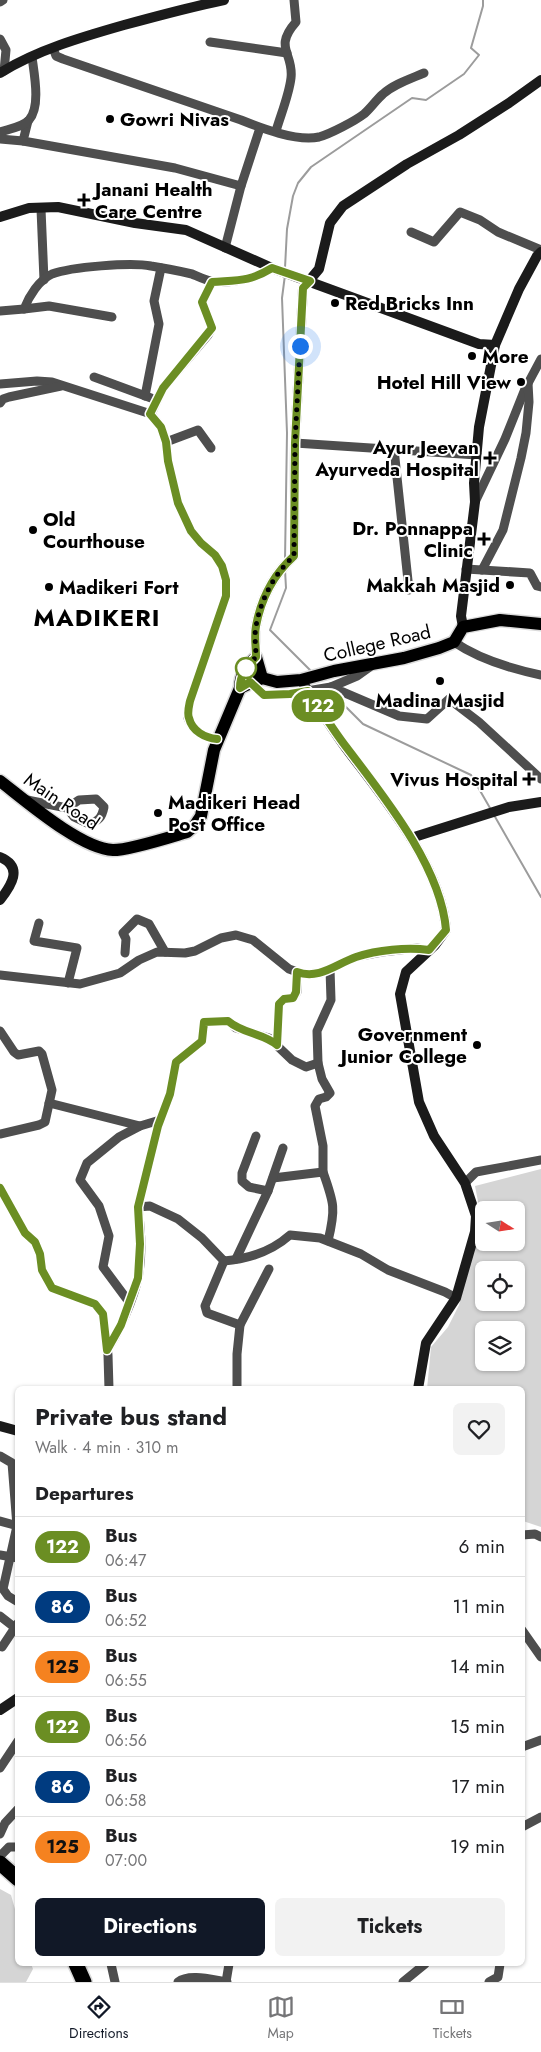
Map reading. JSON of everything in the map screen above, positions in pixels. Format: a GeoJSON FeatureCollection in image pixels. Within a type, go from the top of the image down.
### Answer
{"type":"FeatureCollection","features":[{"type":"Feature","properties":{"kind":"highway"},"geometry":{"type":"LineString","coordinates":[[0,1861],[15,1876]]}},
{"type":"Feature","properties":{"kind":"highway"},"geometry":{"type":"LineString","coordinates":[[77,1966],[84,1982]]}},
{"type":"Feature","properties":{"kind":"main road"},"geometry":{"type":"LineString","coordinates":[[463,627],[500,620],[541,624]]}},
{"type":"Feature","properties":{"kind":"main road","name":"College Road"},"geometry":{"type":"LineString","coordinates":[[250,683],[277,682],[305,686],[334,671],[439,648],[454,642],[463,627]]}},
{"type":"Feature","properties":{"kind":"main road","name":"Main Road"},"geometry":{"type":"LineString","coordinates":[[0,781],[42,814],[81,839],[105,848],[122,849],[187,832],[201,816],[210,765],[217,739],[250,683],[240,681],[244,670],[256,657]]}},
{"type":"Feature","properties":{"kind":"main road"},"geometry":{"type":"LineString","coordinates":[[250,683],[256,657]]}},
{"type":"Feature","properties":{"kind":"street"},"geometry":{"type":"LineString","coordinates":[[2,72],[53,48],[90,35],[199,2],[224,0]]}},
{"type":"Feature","properties":{"kind":"street"},"geometry":{"type":"LineString","coordinates":[[276,131],[292,76],[284,42],[287,33],[296,22],[294,0]]}},
{"type":"Feature","properties":{"kind":"street"},"geometry":{"type":"LineString","coordinates":[[0,39],[6,50],[2,72]]}},
{"type":"Feature","properties":{"kind":"street"},"geometry":{"type":"LineString","coordinates":[[210,42],[287,52]]}},
{"type":"Feature","properties":{"kind":"street"},"geometry":{"type":"LineString","coordinates":[[53,48],[56,56],[260,128],[302,138],[320,137],[363,114],[384,94],[397,85],[424,73]]}},
{"type":"Feature","properties":{"kind":"street"},"geometry":{"type":"LineString","coordinates":[[23,142],[28,121],[34,112],[36,81],[32,57]]}},
{"type":"Feature","properties":{"kind":"street"},"geometry":{"type":"LineString","coordinates":[[256,657],[256,627],[265,597],[275,577],[294,556],[295,443],[303,288],[319,268],[330,223],[343,206],[400,168],[459,135],[541,80]]}},
{"type":"Feature","properties":{"kind":"street"},"geometry":{"type":"LineString","coordinates":[[0,132],[28,121]]}},
{"type":"Feature","properties":{"kind":"street"},"geometry":{"type":"LineString","coordinates":[[225,248],[241,186],[260,128]]}},
{"type":"Feature","properties":{"kind":"street"},"geometry":{"type":"LineString","coordinates":[[0,139],[176,168],[241,186]]}},
{"type":"Feature","properties":{"kind":"street"},"geometry":{"type":"LineString","coordinates":[[0,217],[29,208],[58,207],[135,223],[186,230],[272,268],[479,344],[495,345]]}},
{"type":"Feature","properties":{"kind":"street"},"geometry":{"type":"LineString","coordinates":[[41,209],[44,280]]}},
{"type":"Feature","properties":{"kind":"street"},"geometry":{"type":"LineString","coordinates":[[411,232],[434,242],[460,212],[480,220],[498,232],[541,251],[536,256],[518,289],[495,345],[479,427],[474,502],[461,616],[463,627]]}},
{"type":"Feature","properties":{"kind":"street"},"geometry":{"type":"LineString","coordinates":[[24,309],[30,296],[52,274],[112,265],[148,265],[192,274],[212,282],[246,280],[257,277],[272,268]]}},
{"type":"Feature","properties":{"kind":"street"},"geometry":{"type":"LineString","coordinates":[[145,396],[159,324],[154,301],[161,268]]}},
{"type":"Feature","properties":{"kind":"street"},"geometry":{"type":"LineString","coordinates":[[150,414],[163,388],[212,328],[202,302],[212,282]]}},
{"type":"Feature","properties":{"kind":"street"},"geometry":{"type":"LineString","coordinates":[[0,311],[49,306],[112,317]]}},
{"type":"Feature","properties":{"kind":"street"},"geometry":{"type":"LineString","coordinates":[[474,502],[505,440],[528,382],[541,360]]}},
{"type":"Feature","properties":{"kind":"street"},"geometry":{"type":"LineString","coordinates":[[94,377],[156,400]]}},
{"type":"Feature","properties":{"kind":"street"},"geometry":{"type":"LineString","coordinates":[[0,384],[37,381],[62,386],[150,414],[161,427],[166,442],[168,461],[178,503],[191,531],[215,555],[222,566],[226,580],[226,596],[190,701],[188,717],[194,728],[206,738],[217,739]]}},
{"type":"Feature","properties":{"kind":"street"},"geometry":{"type":"LineString","coordinates":[[482,570],[504,530],[521,458],[528,418],[528,382]]}},
{"type":"Feature","properties":{"kind":"street"},"geometry":{"type":"LineString","coordinates":[[0,403],[9,397],[62,386]]}},
{"type":"Feature","properties":{"kind":"street"},"geometry":{"type":"LineString","coordinates":[[166,442],[198,430],[211,448]]}},
{"type":"Feature","properties":{"kind":"street"},"geometry":{"type":"LineString","coordinates":[[295,443],[394,448],[477,455]]}},
{"type":"Feature","properties":{"kind":"street"},"geometry":{"type":"LineString","coordinates":[[394,448],[409,590]]}},
{"type":"Feature","properties":{"kind":"street"},"geometry":{"type":"LineString","coordinates":[[466,569],[530,573],[537,586],[541,587]]}},
{"type":"Feature","properties":{"kind":"street"},"geometry":{"type":"LineString","coordinates":[[454,642],[500,664],[541,675]]}},
{"type":"Feature","properties":{"kind":"street"},"geometry":{"type":"LineString","coordinates":[[331,687],[357,676],[376,663]]}},
{"type":"Feature","properties":{"kind":"street"},"geometry":{"type":"LineString","coordinates":[[305,686],[331,687],[399,716],[427,719],[449,699],[480,722],[541,779]]}},
{"type":"Feature","properties":{"kind":"street"},"geometry":{"type":"LineString","coordinates":[[305,686],[345,747],[366,773],[411,838],[437,886],[444,912],[446,930],[406,972],[400,994],[418,1102],[434,1136],[465,1183],[476,1216],[475,1232],[456,1298],[426,1343],[419,1386]]}},
{"type":"Feature","properties":{"kind":"street"},"geometry":{"type":"LineString","coordinates":[[24,800],[67,808]]}},
{"type":"Feature","properties":{"kind":"street"},"geometry":{"type":"LineString","coordinates":[[411,838],[510,806],[541,802]]}},
{"type":"Feature","properties":{"kind":"street"},"geometry":{"type":"LineString","coordinates":[[0,857],[5,859],[14,871],[14,879],[0,900]]}},
{"type":"Feature","properties":{"kind":"street"},"geometry":{"type":"LineString","coordinates":[[125,954],[126,939],[123,933],[137,920],[149,924],[165,952]]}},
{"type":"Feature","properties":{"kind":"street"},"geometry":{"type":"LineString","coordinates":[[39,923],[34,941],[77,948],[68,983]]}},
{"type":"Feature","properties":{"kind":"street"},"geometry":{"type":"LineString","coordinates":[[0,975],[80,984],[120,973],[139,960],[157,952],[195,951],[221,938],[236,935],[252,940],[289,970],[303,974],[321,973],[355,957],[417,948],[429,950]]}},
{"type":"Feature","properties":{"kind":"street"},"geometry":{"type":"LineString","coordinates":[[328,1241],[334,1203],[323,1172],[323,1146],[315,1106],[319,1099],[326,1097],[330,1093],[322,1079],[318,1063],[317,1031],[331,1000],[330,969]]}},
{"type":"Feature","properties":{"kind":"street"},"geometry":{"type":"LineString","coordinates":[[277,1045],[279,1004],[284,999],[293,998],[296,992],[297,972]]}},
{"type":"Feature","properties":{"kind":"street"},"geometry":{"type":"LineString","coordinates":[[107,1350],[113,1341],[138,1278],[140,1244],[138,1207],[160,1120],[170,1094],[176,1062],[202,1041],[204,1022],[228,1021],[236,1028],[268,1038],[292,1060],[306,1067],[318,1063]]}},
{"type":"Feature","properties":{"kind":"street"},"geometry":{"type":"LineString","coordinates":[[0,1031],[18,1055],[39,1051],[42,1054],[52,1090],[45,1122],[0,1134]]}},
{"type":"Feature","properties":{"kind":"street"},"geometry":{"type":"LineString","coordinates":[[49,1103],[140,1126]]}},
{"type":"Feature","properties":{"kind":"street"},"geometry":{"type":"LineString","coordinates":[[129,1302],[103,1267],[108,1236],[99,1206],[80,1180],[87,1163],[119,1138],[140,1126],[160,1120]]}},
{"type":"Feature","properties":{"kind":"street"},"geometry":{"type":"LineString","coordinates":[[256,1136],[242,1173],[242,1181],[249,1186],[268,1191]]}},
{"type":"Feature","properties":{"kind":"street"},"geometry":{"type":"LineString","coordinates":[[236,1259],[268,1191],[283,1148]]}},
{"type":"Feature","properties":{"kind":"street"},"geometry":{"type":"LineString","coordinates":[[465,1183],[476,1172],[541,1160]]}},
{"type":"Feature","properties":{"kind":"street"},"geometry":{"type":"LineString","coordinates":[[273,1178],[323,1172]]}},
{"type":"Feature","properties":{"kind":"street"},"geometry":{"type":"LineString","coordinates":[[0,1188],[25,1233],[35,1242],[40,1254],[42,1270],[52,1288],[95,1304],[103,1314],[109,1386]]}},
{"type":"Feature","properties":{"kind":"street"},"geometry":{"type":"LineString","coordinates":[[138,1207],[150,1206],[178,1219],[202,1238],[224,1261]]}},
{"type":"Feature","properties":{"kind":"street"},"geometry":{"type":"LineString","coordinates":[[224,1261],[279,1246],[290,1235],[320,1238],[362,1254],[388,1270],[456,1298]]}},
{"type":"Feature","properties":{"kind":"street"},"geometry":{"type":"LineString","coordinates":[[224,1261],[205,1306],[207,1313],[240,1325]]}},
{"type":"Feature","properties":{"kind":"street"},"geometry":{"type":"LineString","coordinates":[[238,1386],[237,1354],[240,1325],[269,1269]]}},
{"type":"Feature","properties":{"kind":"street"},"geometry":{"type":"LineString","coordinates":[[0,1426],[15,1430]]}},
{"type":"Feature","properties":{"kind":"street"},"geometry":{"type":"LineString","coordinates":[[0,1456],[12,1463],[15,1471]]}},
{"type":"Feature","properties":{"kind":"street"},"geometry":{"type":"LineString","coordinates":[[0,1521],[15,1525]]}},
{"type":"Feature","properties":{"kind":"street"},"geometry":{"type":"LineString","coordinates":[[15,1534],[3,1589],[8,1596],[15,1600]]}},
{"type":"Feature","properties":{"kind":"street"},"geometry":{"type":"LineString","coordinates":[[525,1535],[535,1534],[541,1537]]}},
{"type":"Feature","properties":{"kind":"street"},"geometry":{"type":"LineString","coordinates":[[0,1616],[15,1624]]}},
{"type":"Feature","properties":{"kind":"street"},"geometry":{"type":"LineString","coordinates":[[2,1647],[15,1627]]}},
{"type":"Feature","properties":{"kind":"street"},"geometry":{"type":"LineString","coordinates":[[525,1634],[540,1653]]}},
{"type":"Feature","properties":{"kind":"street"},"geometry":{"type":"LineString","coordinates":[[0,1710],[15,1700]]}},
{"type":"Feature","properties":{"kind":"street"},"geometry":{"type":"LineString","coordinates":[[525,1746],[541,1740]]}},
{"type":"Feature","properties":{"kind":"street"},"geometry":{"type":"LineString","coordinates":[[0,1768],[15,1746]]}},
{"type":"Feature","properties":{"kind":"street"},"geometry":{"type":"LineString","coordinates":[[0,1834],[5,1823],[15,1812]]}},
{"type":"Feature","properties":{"kind":"street"},"geometry":{"type":"LineString","coordinates":[[525,1825],[541,1817]]}},
{"type":"Feature","properties":{"kind":"street"},"geometry":{"type":"LineString","coordinates":[[0,1861],[10,1847],[15,1848]]}},
{"type":"Feature","properties":{"kind":"street"},"geometry":{"type":"LineString","coordinates":[[111,1966],[115,1982]]}},
{"type":"Feature","properties":{"kind":"street"},"geometry":{"type":"LineString","coordinates":[[178,1982],[189,1978],[226,1982],[229,1966]]}},
{"type":"Feature","properties":{"kind":"street"},"geometry":{"type":"LineString","coordinates":[[403,1982],[423,1966]]}},
{"type":"Feature","properties":{"kind":"street"},"geometry":{"type":"LineString","coordinates":[[489,1982],[498,1977],[500,1966]]}},
{"type":"Feature","properties":{"kind":"shaded area"},"geometry":{"type":"Polygon","coordinates":[[[541,1169],[541,1527],[525,1522],[525,1386],[427,1386],[431,1347],[448,1327],[459,1305],[475,1241],[475,1251],[525,1251],[525,1201],[478,1201],[475,1186],[541,1169]]]}},
{"type":"Feature","properties":{"kind":"shaded area"},"geometry":{"type":"Polygon","coordinates":[[[0,1889],[11,1895],[15,1909],[15,1966],[32,1966],[33,1969],[26,1982],[0,1982],[0,1889]]]}},
{"type":"Feature","properties":{"kind":"waterway"},"geometry":{"type":"LineString","coordinates":[[285,268],[287,229],[293,196],[298,183],[311,167],[412,98],[426,100],[464,74],[479,55],[471,48],[483,0]]}},
{"type":"Feature","properties":{"kind":"waterway"},"geometry":{"type":"LineString","coordinates":[[285,275],[282,298],[287,433],[285,560]]}},
{"type":"Feature","properties":{"kind":"waterway"},"geometry":{"type":"LineString","coordinates":[[285,570],[286,588],[270,630],[311,671]]}},
{"type":"Feature","properties":{"kind":"waterway"},"geometry":{"type":"LineString","coordinates":[[330,691],[363,724],[471,775],[490,808]]}},
{"type":"Feature","properties":{"kind":"waterway"},"geometry":{"type":"LineString","coordinates":[[494,815],[541,897]]}},
{"type":"Feature","properties":{"kind":"bus line","name":"122"},"geometry":{"type":"LineString","coordinates":[[0,1188],[6,1195],[25,1233],[35,1242],[40,1254],[42,1270],[52,1288],[95,1304],[103,1314],[107,1350],[121,1325],[138,1278],[140,1244],[138,1207],[158,1126],[170,1094],[176,1062],[202,1041],[204,1022],[228,1021],[236,1028],[268,1038],[277,1045],[279,1004],[284,999],[293,998],[296,992],[297,972],[303,974],[321,973],[355,957],[382,952],[417,948],[429,950],[446,930],[444,912],[437,886],[411,838],[366,773],[345,747],[308,691],[264,695],[250,682],[240,688],[240,681],[244,670],[256,657],[256,627],[265,597],[275,577],[294,556],[295,443],[303,288],[310,281],[272,268],[257,277],[246,280],[212,282],[202,302],[212,328],[163,388],[150,414],[161,427],[166,442],[168,461],[178,503],[191,531],[215,555],[222,566],[226,580],[226,596],[190,701],[188,717],[194,728],[206,738],[217,739]]}},
{"type":"Feature","properties":{"kind":"place","name":"Gowri Nivas"},"geometry":{"type":"Point","coordinates":[110,119]}},
{"type":"Feature","properties":{"kind":"place","name":"Janani Health Care Centre"},"geometry":{"type":"Point","coordinates":[84,200]}},
{"type":"Feature","properties":{"kind":"place","name":"Red Bricks Inn"},"geometry":{"type":"Point","coordinates":[335,303]}},
{"type":"Feature","properties":{"kind":"place","name":"More"},"geometry":{"type":"Point","coordinates":[472,356]}},
{"type":"Feature","properties":{"kind":"place","name":"Hotel Hill View"},"geometry":{"type":"Point","coordinates":[521,382]}},
{"type":"Feature","properties":{"kind":"place","name":"Ayur Jeevan Ayurveda Hospital"},"geometry":{"type":"Point","coordinates":[490,458]}},
{"type":"Feature","properties":{"kind":"place","name":"Old Courthouse"},"geometry":{"type":"Point","coordinates":[33,530]}},
{"type":"Feature","properties":{"kind":"place","name":"Dr. Ponnappa Clinic"},"geometry":{"type":"Point","coordinates":[484,539]}},
{"type":"Feature","properties":{"kind":"place","name":"Makkah Masjid"},"geometry":{"type":"Point","coordinates":[510,585]}},
{"type":"Feature","properties":{"kind":"place","name":"Madikeri Fort"},"geometry":{"type":"Point","coordinates":[49,587]}},
{"type":"Feature","properties":{"kind":"place","name":"Madina Masjid"},"geometry":{"type":"Point","coordinates":[440,681]}},
{"type":"Feature","properties":{"kind":"place","name":"Vivus Hospital"},"geometry":{"type":"Point","coordinates":[529,779]}},
{"type":"Feature","properties":{"kind":"place","name":"Madikeri Head Post Office"},"geometry":{"type":"Point","coordinates":[158,813]}},
{"type":"Feature","properties":{"kind":"place","name":"Government Junior College"},"geometry":{"type":"Point","coordinates":[477,1045]}},
{"type":"Feature","properties":{"kind":"district","name":"MADIKERI"},"geometry":{"type":"Point","coordinates":[97,618]}},
{"type":"Feature","properties":{"kind":"route"},"geometry":{"type":"LineString","coordinates":[[246,668],[244,670],[256,657],[256,627],[265,597],[275,577],[294,556],[295,443],[300,346]]}}]}
